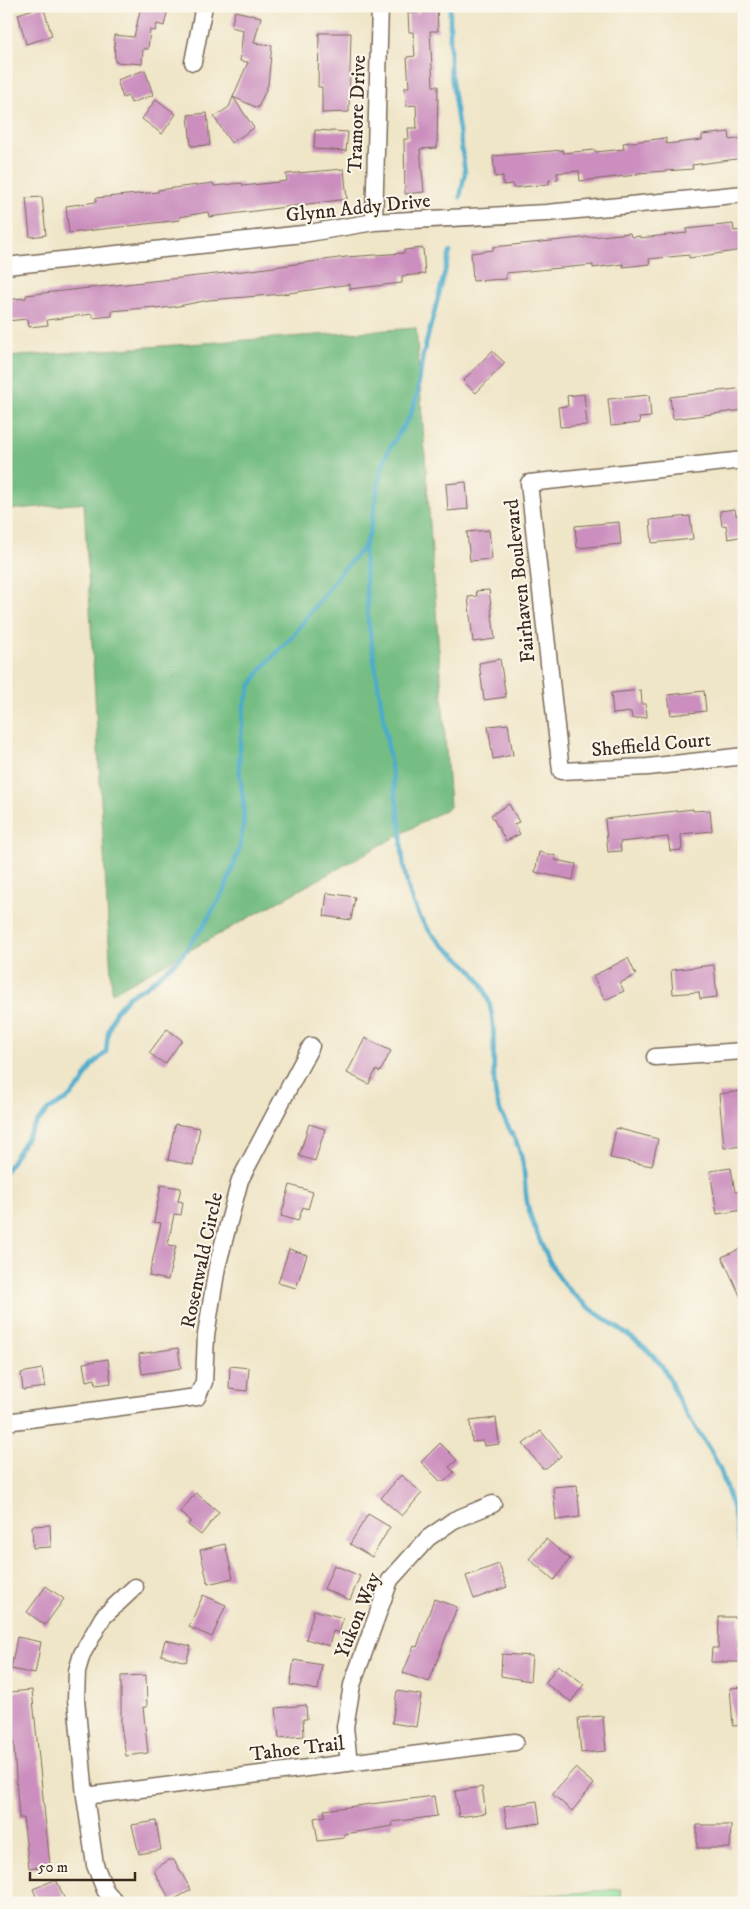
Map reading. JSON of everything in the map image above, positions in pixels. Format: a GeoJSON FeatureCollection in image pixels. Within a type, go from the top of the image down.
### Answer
{"type":"FeatureCollection","features":[{"type":"Feature","properties":{"kind":"street"},"geometry":{"type":"LineString","coordinates":[[192,62],[204,6]]}},
{"type":"Feature","properties":{"kind":"street","name":"Tramore Drive"},"geometry":{"type":"LineString","coordinates":[[374,222],[380,6]]}},
{"type":"Feature","properties":{"kind":"street","name":"Glynn Addy Drive"},"geometry":{"type":"LineString","coordinates":[[6,266],[302,234],[374,222],[546,213],[744,194]]}},
{"type":"Feature","properties":{"kind":"street","name":"Fairhaven Boulevard"},"geometry":{"type":"LineString","coordinates":[[561,771],[529,483],[744,460]]}},
{"type":"Feature","properties":{"kind":"street","name":"Sheffield Court"},"geometry":{"type":"LineString","coordinates":[[561,771],[648,767],[744,756]]}},
{"type":"Feature","properties":{"kind":"street","name":"Rosenwald Circle"},"geometry":{"type":"LineString","coordinates":[[6,1422],[178,1401],[197,1397],[204,1382],[206,1335],[217,1268],[240,1180],[311,1046]]}},
{"type":"Feature","properties":{"kind":"street"},"geometry":{"type":"LineString","coordinates":[[655,1057],[744,1051]]}},
{"type":"Feature","properties":{"kind":"street","name":"Yukon Way"},"geometry":{"type":"LineString","coordinates":[[349,1763],[345,1727],[352,1684],[390,1580],[428,1538],[454,1520],[493,1504]]}},
{"type":"Feature","properties":{"kind":"street"},"geometry":{"type":"LineString","coordinates":[[116,1903],[105,1890],[95,1865],[85,1796],[76,1699],[77,1671],[82,1654],[103,1617],[135,1586]]}},
{"type":"Feature","properties":{"kind":"street","name":"Tahoe Trail"},"geometry":{"type":"LineString","coordinates":[[85,1796],[515,1742]]}},
{"type":"Feature","properties":{"kind":"green space"},"geometry":{"type":"Polygon","coordinates":[[[416,328],[450,807],[112,993],[84,503],[6,510],[6,357],[416,328]]]}},
{"type":"Feature","properties":{"kind":"green space"},"geometry":{"type":"Polygon","coordinates":[[[621,1889],[622,1903],[505,1903],[505,1899],[621,1889]]]}},
{"type":"Feature","properties":{"kind":"building"},"geometry":{"type":"Polygon","coordinates":[[[43,6],[52,36],[26,44],[18,14],[43,6]]]}},
{"type":"Feature","properties":{"kind":"building"},"geometry":{"type":"Polygon","coordinates":[[[141,6],[168,9],[164,26],[157,24],[155,31],[150,30],[148,49],[143,49],[142,64],[115,62],[114,35],[134,37],[141,6]]]}},
{"type":"Feature","properties":{"kind":"building"},"geometry":{"type":"Polygon","coordinates":[[[418,6],[437,6],[438,31],[430,31],[433,86],[438,86],[437,148],[420,149],[424,192],[405,194],[404,139],[409,139],[408,128],[417,128],[416,105],[406,106],[405,87],[409,87],[407,57],[415,56],[413,32],[409,32],[408,13],[419,13],[418,6]]]}},
{"type":"Feature","properties":{"kind":"building"},"geometry":{"type":"Polygon","coordinates":[[[235,11],[261,17],[254,43],[272,45],[268,85],[258,108],[233,97],[248,62],[240,61],[243,30],[231,27],[235,11]]]}},
{"type":"Feature","properties":{"kind":"building"},"geometry":{"type":"Polygon","coordinates":[[[319,33],[351,33],[349,112],[322,113],[322,87],[318,87],[319,33]]]}},
{"type":"Feature","properties":{"kind":"building"},"geometry":{"type":"Polygon","coordinates":[[[145,70],[153,95],[131,103],[128,96],[123,98],[117,80],[145,70]]]}},
{"type":"Feature","properties":{"kind":"building"},"geometry":{"type":"Polygon","coordinates":[[[233,97],[254,128],[231,143],[214,117],[229,107],[233,97]]]}},
{"type":"Feature","properties":{"kind":"building"},"geometry":{"type":"Polygon","coordinates":[[[156,99],[176,114],[162,134],[142,119],[156,99]]]}},
{"type":"Feature","properties":{"kind":"building"},"geometry":{"type":"Polygon","coordinates":[[[207,113],[210,145],[191,146],[188,115],[207,113]]]}},
{"type":"Feature","properties":{"kind":"building"},"geometry":{"type":"Polygon","coordinates":[[[315,130],[348,132],[346,151],[314,149],[315,130]]]}},
{"type":"Feature","properties":{"kind":"building"},"geometry":{"type":"Polygon","coordinates":[[[729,132],[730,140],[744,138],[744,158],[692,165],[693,169],[637,173],[637,175],[580,181],[579,171],[557,173],[558,179],[549,180],[549,184],[513,188],[513,184],[503,185],[503,176],[495,177],[493,156],[563,150],[563,153],[595,150],[596,152],[624,149],[623,143],[666,138],[666,144],[702,140],[702,135],[729,132]]]}},
{"type":"Feature","properties":{"kind":"building"},"geometry":{"type":"Polygon","coordinates":[[[344,169],[347,199],[209,217],[208,212],[179,217],[180,220],[69,233],[66,206],[96,202],[96,198],[158,192],[158,190],[213,183],[214,186],[242,183],[243,186],[287,181],[286,174],[344,169]]]}},
{"type":"Feature","properties":{"kind":"building"},"geometry":{"type":"Polygon","coordinates":[[[42,197],[46,235],[30,237],[26,198],[42,197]]]}},
{"type":"Feature","properties":{"kind":"building"},"geometry":{"type":"Polygon","coordinates":[[[733,224],[734,231],[741,230],[742,250],[689,258],[689,255],[649,259],[650,264],[623,267],[623,264],[593,268],[593,265],[506,273],[506,279],[473,281],[471,253],[493,250],[493,247],[630,233],[631,237],[640,236],[640,238],[687,233],[686,229],[733,224]]]}},
{"type":"Feature","properties":{"kind":"building"},"geometry":{"type":"Polygon","coordinates":[[[423,248],[425,274],[402,276],[402,283],[350,289],[350,284],[283,294],[209,300],[173,307],[112,311],[112,316],[93,318],[92,314],[47,320],[48,325],[29,327],[28,319],[6,321],[6,300],[26,298],[26,295],[252,270],[346,257],[404,253],[404,250],[423,248]]]}},
{"type":"Feature","properties":{"kind":"building"},"geometry":{"type":"Polygon","coordinates":[[[492,351],[505,363],[476,393],[463,381],[492,351]]]}},
{"type":"Feature","properties":{"kind":"building"},"geometry":{"type":"Polygon","coordinates":[[[744,388],[744,410],[673,419],[670,397],[744,388]]]}},
{"type":"Feature","properties":{"kind":"building"},"geometry":{"type":"Polygon","coordinates":[[[584,394],[587,425],[560,427],[558,407],[568,406],[567,396],[584,394]]]}},
{"type":"Feature","properties":{"kind":"building"},"geometry":{"type":"Polygon","coordinates":[[[649,395],[651,417],[639,418],[640,423],[611,426],[608,399],[649,395]]]}},
{"type":"Feature","properties":{"kind":"building"},"geometry":{"type":"Polygon","coordinates":[[[466,482],[468,509],[448,511],[446,484],[466,482]]]}},
{"type":"Feature","properties":{"kind":"building"},"geometry":{"type":"Polygon","coordinates":[[[735,509],[736,515],[744,514],[744,536],[728,539],[726,525],[722,526],[720,511],[735,509]]]}},
{"type":"Feature","properties":{"kind":"building"},"geometry":{"type":"Polygon","coordinates":[[[690,516],[693,539],[652,543],[650,520],[690,516]]]}},
{"type":"Feature","properties":{"kind":"building"},"geometry":{"type":"Polygon","coordinates":[[[619,522],[621,544],[577,548],[575,526],[619,522]]]}},
{"type":"Feature","properties":{"kind":"building"},"geometry":{"type":"Polygon","coordinates":[[[489,530],[492,559],[470,561],[467,532],[489,530]]]}},
{"type":"Feature","properties":{"kind":"building"},"geometry":{"type":"Polygon","coordinates":[[[489,590],[495,639],[473,642],[468,597],[477,596],[476,591],[489,590]]]}},
{"type":"Feature","properties":{"kind":"building"},"geometry":{"type":"Polygon","coordinates":[[[500,659],[506,697],[484,700],[479,663],[500,659]]]}},
{"type":"Feature","properties":{"kind":"building"},"geometry":{"type":"Polygon","coordinates":[[[641,690],[642,704],[646,704],[647,717],[632,719],[631,712],[613,714],[611,693],[641,690]]]}},
{"type":"Feature","properties":{"kind":"building"},"geometry":{"type":"Polygon","coordinates":[[[704,691],[706,711],[671,715],[668,695],[704,691]]]}},
{"type":"Feature","properties":{"kind":"building"},"geometry":{"type":"Polygon","coordinates":[[[508,724],[513,755],[493,759],[488,726],[508,724]]]}},
{"type":"Feature","properties":{"kind":"building"},"geometry":{"type":"Polygon","coordinates":[[[509,804],[519,822],[514,824],[520,834],[506,841],[491,815],[509,804]]]}},
{"type":"Feature","properties":{"kind":"building"},"geometry":{"type":"Polygon","coordinates":[[[693,809],[693,811],[710,810],[712,831],[681,834],[682,850],[670,851],[668,837],[620,842],[621,851],[608,852],[605,819],[693,809]]]}},
{"type":"Feature","properties":{"kind":"building"},"geometry":{"type":"Polygon","coordinates":[[[539,852],[556,856],[555,860],[576,864],[573,880],[535,872],[539,852]]]}},
{"type":"Feature","properties":{"kind":"building"},"geometry":{"type":"Polygon","coordinates":[[[327,893],[355,897],[351,920],[324,916],[327,893]]]}},
{"type":"Feature","properties":{"kind":"building"},"geometry":{"type":"Polygon","coordinates":[[[628,958],[636,975],[620,983],[624,991],[605,1000],[593,976],[628,958]]]}},
{"type":"Feature","properties":{"kind":"building"},"geometry":{"type":"Polygon","coordinates":[[[714,965],[717,997],[700,999],[699,992],[673,994],[671,970],[714,965]]]}},
{"type":"Feature","properties":{"kind":"building"},"geometry":{"type":"Polygon","coordinates":[[[167,1029],[182,1040],[165,1064],[149,1053],[167,1029]]]}},
{"type":"Feature","properties":{"kind":"building"},"geometry":{"type":"Polygon","coordinates":[[[365,1038],[391,1051],[380,1072],[376,1070],[369,1084],[347,1073],[365,1038]]]}},
{"type":"Feature","properties":{"kind":"building"},"geometry":{"type":"Polygon","coordinates":[[[742,1091],[744,1146],[724,1148],[719,1094],[742,1091]]]}},
{"type":"Feature","properties":{"kind":"building"},"geometry":{"type":"Polygon","coordinates":[[[175,1124],[200,1128],[193,1165],[168,1160],[175,1124]]]}},
{"type":"Feature","properties":{"kind":"building"},"geometry":{"type":"Polygon","coordinates":[[[309,1124],[325,1129],[315,1161],[299,1156],[309,1124]]]}},
{"type":"Feature","properties":{"kind":"building"},"geometry":{"type":"Polygon","coordinates":[[[616,1128],[658,1139],[652,1166],[610,1158],[616,1128]]]}},
{"type":"Feature","properties":{"kind":"building"},"geometry":{"type":"Polygon","coordinates":[[[731,1168],[735,1192],[743,1191],[744,1210],[717,1214],[710,1171],[731,1168]]]}},
{"type":"Feature","properties":{"kind":"building"},"geometry":{"type":"Polygon","coordinates":[[[161,1185],[181,1188],[178,1201],[183,1202],[181,1215],[174,1214],[168,1245],[176,1246],[168,1280],[149,1276],[161,1223],[154,1222],[161,1185]]]}},
{"type":"Feature","properties":{"kind":"building"},"geometry":{"type":"Polygon","coordinates":[[[290,1185],[313,1192],[308,1209],[303,1207],[298,1221],[281,1216],[290,1185]]]}},
{"type":"Feature","properties":{"kind":"building"},"geometry":{"type":"Polygon","coordinates":[[[744,1247],[744,1304],[722,1257],[744,1247]]]}},
{"type":"Feature","properties":{"kind":"building"},"geometry":{"type":"Polygon","coordinates":[[[289,1249],[307,1255],[296,1288],[278,1283],[289,1249]]]}},
{"type":"Feature","properties":{"kind":"building"},"geometry":{"type":"Polygon","coordinates":[[[178,1348],[181,1368],[142,1374],[139,1354],[178,1348]]]}},
{"type":"Feature","properties":{"kind":"building"},"geometry":{"type":"Polygon","coordinates":[[[108,1359],[111,1383],[96,1385],[95,1379],[86,1381],[83,1363],[108,1359]]]}},
{"type":"Feature","properties":{"kind":"building"},"geometry":{"type":"Polygon","coordinates":[[[230,1366],[249,1368],[247,1391],[229,1389],[230,1366]]]}},
{"type":"Feature","properties":{"kind":"building"},"geometry":{"type":"Polygon","coordinates":[[[42,1369],[45,1387],[23,1390],[21,1373],[42,1369]]]}},
{"type":"Feature","properties":{"kind":"building"},"geometry":{"type":"Polygon","coordinates":[[[496,1418],[499,1444],[484,1446],[483,1441],[472,1442],[470,1421],[496,1418]]]}},
{"type":"Feature","properties":{"kind":"building"},"geometry":{"type":"Polygon","coordinates":[[[541,1431],[561,1456],[546,1468],[542,1468],[523,1444],[541,1431]]]}},
{"type":"Feature","properties":{"kind":"building"},"geometry":{"type":"Polygon","coordinates":[[[440,1443],[457,1460],[449,1467],[454,1472],[445,1481],[440,1481],[421,1462],[440,1443]]]}},
{"type":"Feature","properties":{"kind":"building"},"geometry":{"type":"Polygon","coordinates":[[[401,1475],[422,1493],[402,1516],[381,1498],[401,1475]]]}},
{"type":"Feature","properties":{"kind":"building"},"geometry":{"type":"Polygon","coordinates":[[[577,1485],[580,1517],[556,1520],[553,1487],[577,1485]]]}},
{"type":"Feature","properties":{"kind":"building"},"geometry":{"type":"Polygon","coordinates":[[[196,1493],[219,1512],[201,1535],[188,1525],[191,1521],[180,1512],[196,1493]]]}},
{"type":"Feature","properties":{"kind":"building"},"geometry":{"type":"Polygon","coordinates":[[[368,1514],[390,1527],[372,1557],[350,1544],[368,1514]]]}},
{"type":"Feature","properties":{"kind":"building"},"geometry":{"type":"Polygon","coordinates":[[[50,1525],[51,1547],[33,1548],[32,1526],[50,1525]]]}},
{"type":"Feature","properties":{"kind":"building"},"geometry":{"type":"Polygon","coordinates":[[[546,1539],[570,1559],[554,1580],[529,1559],[546,1539]]]}},
{"type":"Feature","properties":{"kind":"building"},"geometry":{"type":"Polygon","coordinates":[[[225,1544],[233,1578],[208,1584],[200,1550],[225,1544]]]}},
{"type":"Feature","properties":{"kind":"building"},"geometry":{"type":"Polygon","coordinates":[[[499,1564],[507,1587],[474,1599],[466,1576],[499,1564]]]}},
{"type":"Feature","properties":{"kind":"building"},"geometry":{"type":"Polygon","coordinates":[[[334,1565],[360,1576],[350,1600],[324,1589],[334,1565]]]}},
{"type":"Feature","properties":{"kind":"building"},"geometry":{"type":"Polygon","coordinates":[[[46,1586],[64,1599],[45,1625],[27,1612],[46,1586]]]}},
{"type":"Feature","properties":{"kind":"building"},"geometry":{"type":"Polygon","coordinates":[[[203,1595],[226,1605],[212,1637],[189,1627],[203,1595]]]}},
{"type":"Feature","properties":{"kind":"building"},"geometry":{"type":"Polygon","coordinates":[[[434,1599],[457,1607],[429,1682],[403,1673],[414,1646],[417,1647],[434,1599]]]}},
{"type":"Feature","properties":{"kind":"building"},"geometry":{"type":"Polygon","coordinates":[[[314,1610],[343,1618],[339,1633],[333,1631],[329,1646],[306,1639],[314,1610]]]}},
{"type":"Feature","properties":{"kind":"building"},"geometry":{"type":"Polygon","coordinates":[[[719,1617],[739,1617],[738,1649],[744,1649],[744,1662],[711,1662],[712,1648],[718,1648],[719,1617]]]}},
{"type":"Feature","properties":{"kind":"building"},"geometry":{"type":"Polygon","coordinates":[[[17,1637],[41,1642],[35,1674],[11,1669],[17,1637]]]}},
{"type":"Feature","properties":{"kind":"building"},"geometry":{"type":"Polygon","coordinates":[[[165,1640],[191,1646],[186,1662],[161,1655],[165,1640]]]}},
{"type":"Feature","properties":{"kind":"building"},"geometry":{"type":"Polygon","coordinates":[[[502,1654],[532,1656],[530,1681],[501,1676],[502,1654]]]}},
{"type":"Feature","properties":{"kind":"building"},"geometry":{"type":"Polygon","coordinates":[[[294,1660],[322,1665],[318,1690],[290,1685],[294,1660]]]}},
{"type":"Feature","properties":{"kind":"building"},"geometry":{"type":"Polygon","coordinates":[[[558,1665],[584,1684],[571,1702],[545,1683],[558,1665]]]}},
{"type":"Feature","properties":{"kind":"building"},"geometry":{"type":"Polygon","coordinates":[[[146,1675],[147,1707],[143,1707],[148,1753],[126,1756],[121,1726],[121,1676],[146,1675]]]}},
{"type":"Feature","properties":{"kind":"building"},"geometry":{"type":"Polygon","coordinates":[[[744,1687],[744,1725],[733,1726],[730,1688],[744,1687]]]}},
{"type":"Feature","properties":{"kind":"building"},"geometry":{"type":"Polygon","coordinates":[[[32,1690],[50,1866],[29,1868],[23,1818],[19,1818],[10,1692],[32,1690]]]}},
{"type":"Feature","properties":{"kind":"building"},"geometry":{"type":"Polygon","coordinates":[[[397,1691],[421,1695],[416,1727],[392,1723],[397,1691]]]}},
{"type":"Feature","properties":{"kind":"building"},"geometry":{"type":"Polygon","coordinates":[[[306,1705],[307,1719],[303,1719],[304,1736],[279,1738],[276,1708],[306,1705]]]}},
{"type":"Feature","properties":{"kind":"building"},"geometry":{"type":"Polygon","coordinates":[[[603,1716],[606,1751],[581,1753],[578,1718],[603,1716]]]}},
{"type":"Feature","properties":{"kind":"building"},"geometry":{"type":"Polygon","coordinates":[[[575,1768],[594,1784],[572,1811],[552,1794],[575,1768]]]}},
{"type":"Feature","properties":{"kind":"building"},"geometry":{"type":"Polygon","coordinates":[[[482,1787],[486,1813],[459,1817],[455,1791],[482,1787]]]}},
{"type":"Feature","properties":{"kind":"building"},"geometry":{"type":"Polygon","coordinates":[[[434,1796],[437,1816],[392,1822],[393,1826],[344,1834],[344,1838],[318,1841],[314,1818],[325,1816],[324,1810],[434,1796]]]}},
{"type":"Feature","properties":{"kind":"building"},"geometry":{"type":"Polygon","coordinates":[[[537,1801],[540,1823],[507,1828],[504,1806],[537,1801]]]}},
{"type":"Feature","properties":{"kind":"building"},"geometry":{"type":"Polygon","coordinates":[[[156,1821],[161,1850],[139,1854],[132,1825],[156,1821]]]}},
{"type":"Feature","properties":{"kind":"building"},"geometry":{"type":"Polygon","coordinates":[[[697,1825],[731,1825],[730,1848],[697,1848],[697,1825]]]}},
{"type":"Feature","properties":{"kind":"building"},"geometry":{"type":"Polygon","coordinates":[[[169,1860],[174,1860],[191,1890],[171,1901],[155,1873],[155,1869],[169,1860]]]}},
{"type":"Feature","properties":{"kind":"building"},"geometry":{"type":"Polygon","coordinates":[[[52,1881],[57,1881],[66,1903],[39,1903],[33,1889],[52,1881]]]}},
{"type":"Feature","properties":{"kind":"waterway"},"geometry":{"type":"LineString","coordinates":[[450,6],[450,68],[465,172],[460,197]]}},
{"type":"Feature","properties":{"kind":"waterway"},"geometry":{"type":"LineString","coordinates":[[6,1171],[34,1126],[48,1110],[66,1100],[81,1085],[91,1067],[106,1052],[108,1032],[115,1012],[129,996],[147,986],[179,959],[204,925],[225,889],[239,850],[243,829],[244,808],[239,767],[240,746],[244,705],[251,685],[263,667],[292,637],[340,573],[364,547],[370,531],[381,471],[388,451],[410,416],[417,396],[423,355],[450,252]]}},
{"type":"Feature","properties":{"kind":"waterway"},"geometry":{"type":"LineString","coordinates":[[364,547],[368,620],[401,830],[406,878],[415,907],[422,921],[431,933],[472,971],[485,991],[492,1015],[496,1099],[521,1157],[527,1203],[534,1226],[550,1262],[564,1284],[576,1297],[648,1351],[666,1372],[684,1411],[715,1458],[733,1510],[744,1560]]}}]}
